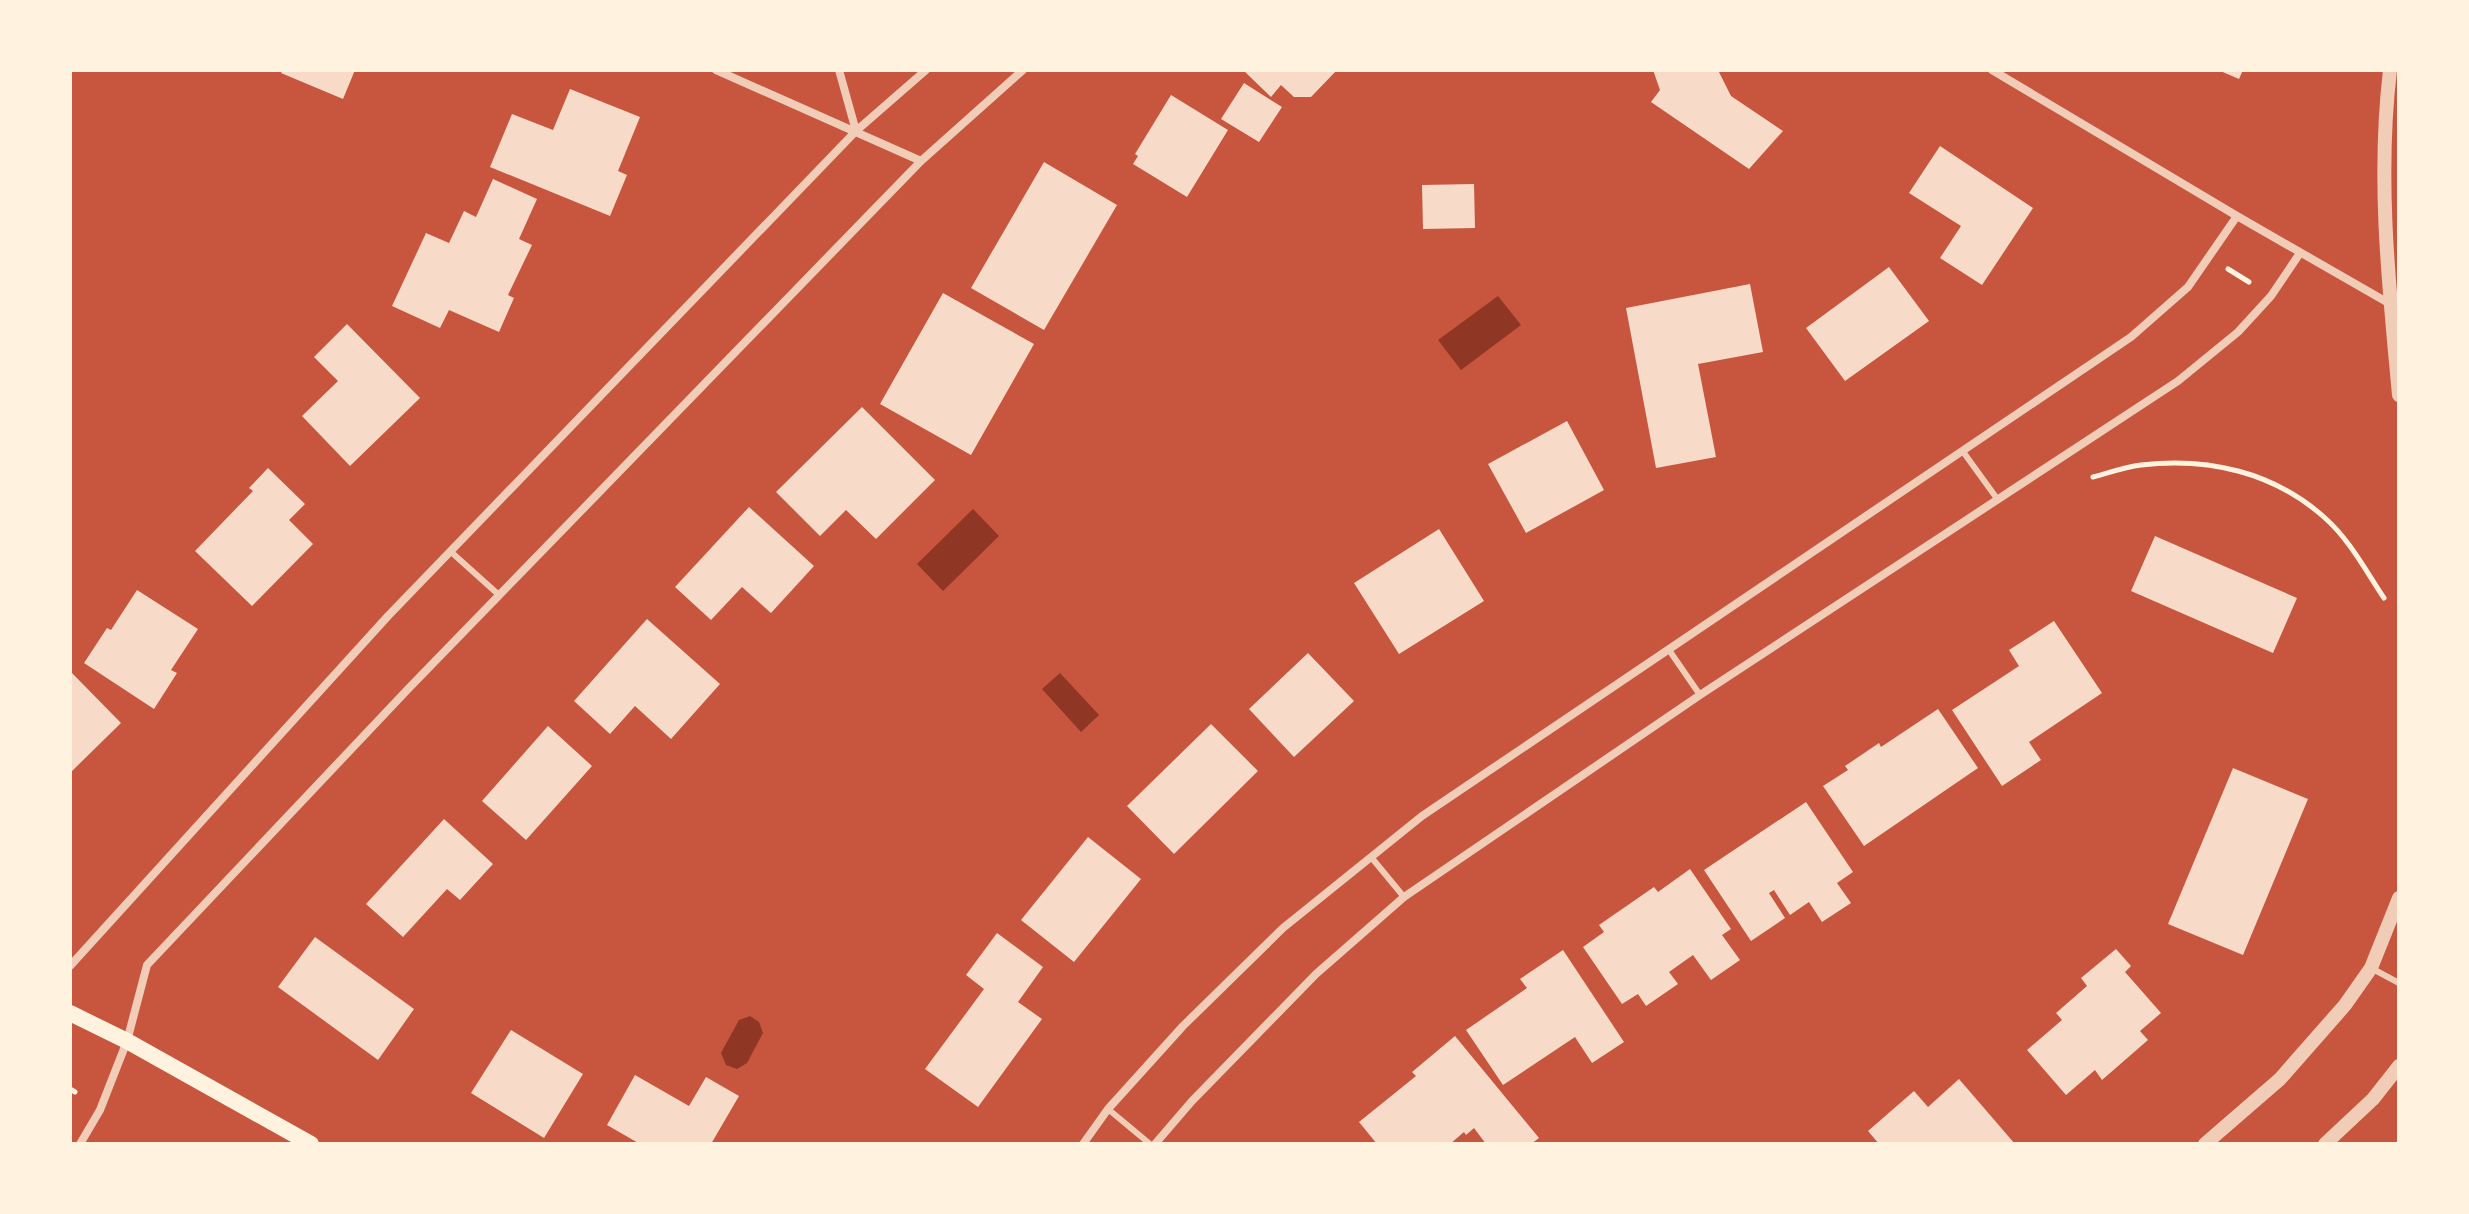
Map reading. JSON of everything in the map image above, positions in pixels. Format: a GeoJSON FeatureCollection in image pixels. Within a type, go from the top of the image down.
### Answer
{"type":"FeatureCollection","features":[{"type":"Feature","properties":{"kind":"main road"},"geometry":{"type":"LineString","coordinates":[[70,1013],[127,1041],[311,1144]]}},
{"type":"Feature","properties":{"kind":"street"},"geometry":{"type":"LineString","coordinates":[[716,70],[921,161]]}},
{"type":"Feature","properties":{"kind":"street"},"geometry":{"type":"LineString","coordinates":[[839,70],[856,131]]}},
{"type":"Feature","properties":{"kind":"street"},"geometry":{"type":"LineString","coordinates":[[70,966],[450,551],[856,131],[926,70]]}},
{"type":"Feature","properties":{"kind":"street"},"geometry":{"type":"LineString","coordinates":[[80,1144],[97,1118],[127,1041],[147,965],[499,595],[921,161],[1023,70]]}},
{"type":"Feature","properties":{"kind":"street"},"geometry":{"type":"LineString","coordinates":[[1992,70],[2300,253],[2394,305]]}},
{"type":"Feature","properties":{"kind":"street"},"geometry":{"type":"LineString","coordinates":[[2390,70],[2385,117],[2384,234],[2394,305],[2399,395]]}},
{"type":"Feature","properties":{"kind":"street"},"geometry":{"type":"LineString","coordinates":[[1083,1144],[1108,1109],[1183,1026],[1283,928],[1371,856],[1422,816],[1964,453],[2131,337],[2188,287],[2237,216]]}},
{"type":"Feature","properties":{"kind":"street"},"geometry":{"type":"LineString","coordinates":[[1153,1144],[1316,974],[1404,897],[1700,695],[2178,381],[2238,332],[2271,296],[2300,253]]}},
{"type":"Feature","properties":{"kind":"street"},"geometry":{"type":"LineString","coordinates":[[2205,1144],[2280,1079],[2345,1005],[2371,968],[2399,898]]}},
{"type":"Feature","properties":{"kind":"street"},"geometry":{"type":"LineString","coordinates":[[2325,1144],[2373,1099],[2399,1066]]}},
{"type":"Feature","properties":{"kind":"lane"},"geometry":{"type":"LineString","coordinates":[[1964,453],[1998,500]]}},
{"type":"Feature","properties":{"kind":"lane"},"geometry":{"type":"LineString","coordinates":[[450,551],[499,595]]}},
{"type":"Feature","properties":{"kind":"lane"},"geometry":{"type":"LineString","coordinates":[[1669,650],[1700,695]]}},
{"type":"Feature","properties":{"kind":"lane"},"geometry":{"type":"LineString","coordinates":[[1371,856],[1404,897]]}},
{"type":"Feature","properties":{"kind":"lane"},"geometry":{"type":"LineString","coordinates":[[2371,968],[2399,983]]}},
{"type":"Feature","properties":{"kind":"lane"},"geometry":{"type":"LineString","coordinates":[[1108,1109],[1153,1144]]}},
{"type":"Feature","properties":{"kind":"path"},"geometry":{"type":"LineString","coordinates":[[2227,269],[2249,282]]}},
{"type":"Feature","properties":{"kind":"path"},"geometry":{"type":"LineString","coordinates":[[2093,477],[2139,465],[2203,462],[2249,472],[2294,495],[2325,518],[2343,538],[2384,598]]}},
{"type":"Feature","properties":{"kind":"shaded area"},"geometry":{"type":"Polygon","coordinates":[[[1498,296],[1521,325],[1461,370],[1438,340],[1498,296]]]}},
{"type":"Feature","properties":{"kind":"shaded area"},"geometry":{"type":"Polygon","coordinates":[[[973,509],[999,536],[943,591],[917,564],[973,509]]]}},
{"type":"Feature","properties":{"kind":"shaded area"},"geometry":{"type":"Polygon","coordinates":[[[1060,673],[1099,715],[1081,732],[1042,689],[1060,673]]]}},
{"type":"Feature","properties":{"kind":"shaded area"},"geometry":{"type":"Polygon","coordinates":[[[750,1016],[759,1022],[763,1033],[747,1063],[737,1069],[726,1065],[721,1053],[739,1020],[750,1016]]]}},
{"type":"Feature","properties":{"kind":"building"},"geometry":{"type":"Polygon","coordinates":[[[283,70],[355,70],[343,99],[281,73],[283,70]]]}},
{"type":"Feature","properties":{"kind":"building"},"geometry":{"type":"Polygon","coordinates":[[[1243,70],[1337,70],[1311,97],[1294,97],[1281,85],[1271,97],[1243,70]]]}},
{"type":"Feature","properties":{"kind":"building"},"geometry":{"type":"Polygon","coordinates":[[[1653,70],[1718,70],[1731,96],[1783,131],[1749,169],[1651,102],[1660,90],[1653,70]]]}},
{"type":"Feature","properties":{"kind":"building"},"geometry":{"type":"Polygon","coordinates":[[[2218,70],[2243,70],[2239,79],[2218,70]]]}},
{"type":"Feature","properties":{"kind":"building"},"geometry":{"type":"Polygon","coordinates":[[[1244,83],[1282,107],[1259,142],[1221,119],[1244,83]]]}},
{"type":"Feature","properties":{"kind":"building"},"geometry":{"type":"Polygon","coordinates":[[[570,89],[640,117],[618,171],[627,175],[610,216],[490,167],[512,114],[553,130],[570,89]]]}},
{"type":"Feature","properties":{"kind":"building"},"geometry":{"type":"Polygon","coordinates":[[[1171,95],[1228,130],[1187,197],[1133,164],[1138,156],[1135,154],[1171,95]]]}},
{"type":"Feature","properties":{"kind":"building"},"geometry":{"type":"Polygon","coordinates":[[[1940,146],[2033,208],[1982,285],[1940,258],[1961,226],[1909,193],[1940,146]]]}},
{"type":"Feature","properties":{"kind":"building"},"geometry":{"type":"Polygon","coordinates":[[[1044,162],[1117,205],[1044,330],[971,288],[1044,162]]]}},
{"type":"Feature","properties":{"kind":"building"},"geometry":{"type":"Polygon","coordinates":[[[493,179],[537,199],[519,239],[532,245],[508,295],[514,298],[499,332],[449,310],[440,328],[392,306],[426,233],[449,243],[464,211],[476,217],[493,179]]]}},
{"type":"Feature","properties":{"kind":"building"},"geometry":{"type":"Polygon","coordinates":[[[1474,184],[1475,228],[1423,229],[1422,185],[1474,184]]]}},
{"type":"Feature","properties":{"kind":"building"},"geometry":{"type":"Polygon","coordinates":[[[1889,267],[1929,321],[1845,381],[1806,328],[1889,267]]]}},
{"type":"Feature","properties":{"kind":"building"},"geometry":{"type":"Polygon","coordinates":[[[1750,284],[1763,352],[1698,364],[1716,457],[1656,468],[1626,308],[1750,284]]]}},
{"type":"Feature","properties":{"kind":"building"},"geometry":{"type":"Polygon","coordinates":[[[943,293],[1034,344],[971,455],[880,404],[943,293]]]}},
{"type":"Feature","properties":{"kind":"building"},"geometry":{"type":"Polygon","coordinates":[[[347,324],[420,398],[350,466],[302,416],[338,381],[314,357],[347,324]]]}},
{"type":"Feature","properties":{"kind":"building"},"geometry":{"type":"Polygon","coordinates":[[[862,407],[935,480],[876,539],[846,510],[820,536],[776,492],[862,407]]]}},
{"type":"Feature","properties":{"kind":"building"},"geometry":{"type":"Polygon","coordinates":[[[1567,421],[1604,490],[1526,533],[1488,464],[1567,421]]]}},
{"type":"Feature","properties":{"kind":"building"},"geometry":{"type":"Polygon","coordinates":[[[268,468],[305,504],[289,520],[313,544],[252,606],[195,551],[253,491],[249,488],[268,468]]]}},
{"type":"Feature","properties":{"kind":"building"},"geometry":{"type":"Polygon","coordinates":[[[749,507],[814,566],[771,613],[742,587],[711,620],[675,587],[749,507]]]}},
{"type":"Feature","properties":{"kind":"building"},"geometry":{"type":"Polygon","coordinates":[[[1439,529],[1484,601],[1399,654],[1354,583],[1439,529]]]}},
{"type":"Feature","properties":{"kind":"building"},"geometry":{"type":"Polygon","coordinates":[[[2155,536],[2297,598],[2273,653],[2131,591],[2155,536]]]}},
{"type":"Feature","properties":{"kind":"building"},"geometry":{"type":"Polygon","coordinates":[[[137,590],[198,629],[171,670],[177,673],[154,709],[84,663],[107,628],[111,630],[137,590]]]}},
{"type":"Feature","properties":{"kind":"building"},"geometry":{"type":"Polygon","coordinates":[[[647,619],[720,684],[671,739],[635,706],[610,734],[574,701],[647,619]]]}},
{"type":"Feature","properties":{"kind":"building"},"geometry":{"type":"Polygon","coordinates":[[[2054,621],[2102,693],[2029,742],[2041,760],[2002,786],[1952,710],[2019,666],[2009,650],[2054,621]]]}},
{"type":"Feature","properties":{"kind":"building"},"geometry":{"type":"Polygon","coordinates":[[[1308,653],[1354,701],[1294,757],[1249,709],[1308,653]]]}},
{"type":"Feature","properties":{"kind":"building"},"geometry":{"type":"Polygon","coordinates":[[[70,671],[121,723],[70,773],[70,671]]]}},
{"type":"Feature","properties":{"kind":"building"},"geometry":{"type":"Polygon","coordinates":[[[1938,709],[1978,768],[1864,846],[1823,786],[1848,770],[1845,766],[1879,743],[1881,747],[1938,709]]]}},
{"type":"Feature","properties":{"kind":"building"},"geometry":{"type":"Polygon","coordinates":[[[1211,724],[1258,771],[1174,854],[1127,806],[1211,724]]]}},
{"type":"Feature","properties":{"kind":"building"},"geometry":{"type":"Polygon","coordinates":[[[548,726],[592,766],[526,840],[482,801],[548,726]]]}},
{"type":"Feature","properties":{"kind":"building"},"geometry":{"type":"Polygon","coordinates":[[[2233,768],[2308,799],[2243,955],[2168,924],[2233,768]]]}},
{"type":"Feature","properties":{"kind":"building"},"geometry":{"type":"Polygon","coordinates":[[[1806,802],[1853,872],[1837,883],[1851,903],[1822,922],[1809,902],[1790,915],[1774,890],[1769,893],[1785,918],[1751,941],[1704,870],[1806,802]]]}},
{"type":"Feature","properties":{"kind":"building"},"geometry":{"type":"Polygon","coordinates":[[[444,819],[493,864],[460,900],[447,889],[403,937],[366,904],[444,819]]]}},
{"type":"Feature","properties":{"kind":"building"},"geometry":{"type":"Polygon","coordinates":[[[1088,837],[1141,879],[1074,962],[1021,920],[1088,837]]]}},
{"type":"Feature","properties":{"kind":"building"},"geometry":{"type":"Polygon","coordinates":[[[1690,869],[1731,929],[1722,935],[1740,960],[1711,980],[1693,955],[1669,972],[1678,984],[1646,1006],[1638,994],[1622,1004],[1583,947],[1604,932],[1599,925],[1654,887],[1658,892],[1690,869]]]}},
{"type":"Feature","properties":{"kind":"building"},"geometry":{"type":"Polygon","coordinates":[[[997,933],[1043,967],[1018,1002],[1042,1019],[978,1107],[925,1069],[984,989],[966,975],[997,933]]]}},
{"type":"Feature","properties":{"kind":"building"},"geometry":{"type":"Polygon","coordinates":[[[315,937],[414,1009],[378,1060],[278,987],[315,937]]]}},
{"type":"Feature","properties":{"kind":"building"},"geometry":{"type":"Polygon","coordinates":[[[2116,949],[2131,966],[2125,972],[2161,1013],[2140,1031],[2148,1040],[2102,1080],[2095,1070],[2066,1095],[2027,1050],[2062,1020],[2056,1013],[2087,986],[2081,978],[2116,949]]]}},
{"type":"Feature","properties":{"kind":"building"},"geometry":{"type":"Polygon","coordinates":[[[1563,950],[1624,1042],[1592,1063],[1575,1037],[1503,1085],[1466,1030],[1527,988],[1520,979],[1563,950]]]}},
{"type":"Feature","properties":{"kind":"building"},"geometry":{"type":"Polygon","coordinates":[[[511,1030],[583,1074],[544,1138],[471,1093],[511,1030]]]}},
{"type":"Feature","properties":{"kind":"building"},"geometry":{"type":"Polygon","coordinates":[[[1455,1036],[1539,1138],[1531,1144],[1486,1144],[1474,1128],[1450,1144],[1377,1144],[1359,1122],[1416,1076],[1412,1072],[1455,1036]]]}},
{"type":"Feature","properties":{"kind":"building"},"geometry":{"type":"Polygon","coordinates":[[[635,1075],[689,1106],[706,1077],[739,1096],[711,1144],[640,1144],[607,1125],[635,1075]]]}},
{"type":"Feature","properties":{"kind":"building"},"geometry":{"type":"Polygon","coordinates":[[[1959,1079],[2015,1144],[1879,1144],[1868,1131],[1914,1091],[1928,1107],[1959,1079]]]}}]}
